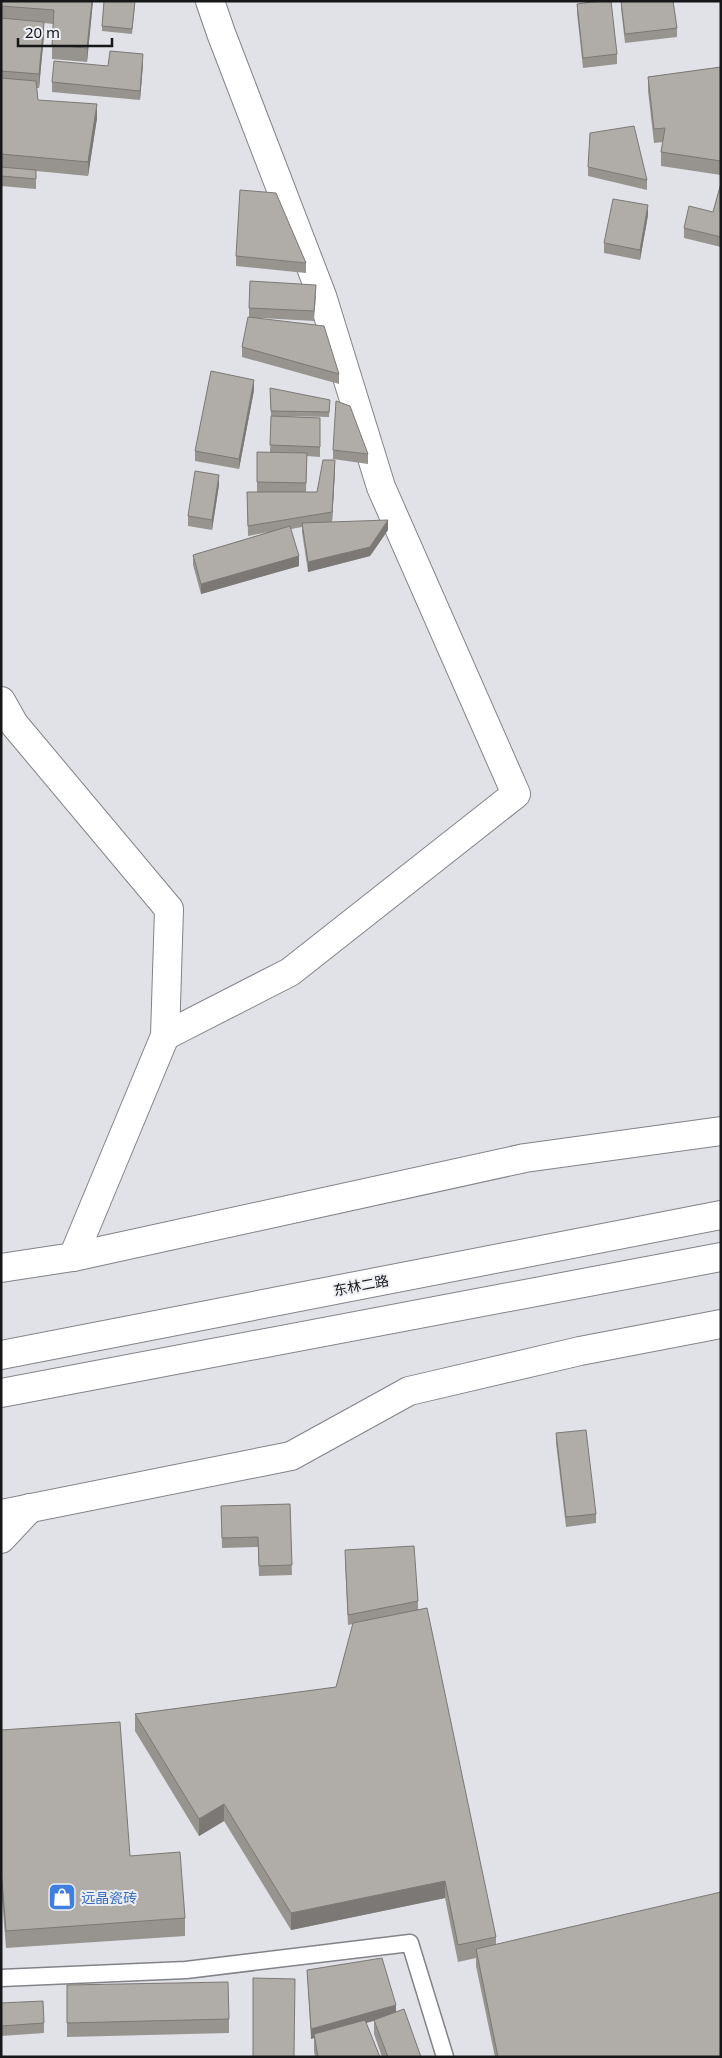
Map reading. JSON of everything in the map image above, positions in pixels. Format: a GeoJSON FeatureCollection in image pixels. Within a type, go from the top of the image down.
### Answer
{"type":"FeatureCollection","features":[{"type":"Feature","properties":{"kind":"street"},"geometry":{"type":"LineString","coordinates":[[165,1036],[290,972],[516,794],[381,486],[322,296],[210,1]]}},
{"type":"Feature","properties":{"kind":"street"},"geometry":{"type":"LineString","coordinates":[[1,701],[14,724],[169,909],[165,1036],[73,1257]]}},
{"type":"Feature","properties":{"kind":"street"},"geometry":{"type":"LineString","coordinates":[[1,1268],[73,1257],[254,1219],[525,1158],[721,1131]]}},
{"type":"Feature","properties":{"kind":"street","name":"东林二路"},"geometry":{"type":"LineString","coordinates":[[1,1355],[721,1215]]}},
{"type":"Feature","properties":{"kind":"street"},"geometry":{"type":"LineString","coordinates":[[1,1393],[721,1257]]}},
{"type":"Feature","properties":{"kind":"street"},"geometry":{"type":"LineString","coordinates":[[1,1514],[292,1456],[409,1390],[580,1351],[721,1324]]}},
{"type":"Feature","properties":{"kind":"street"},"geometry":{"type":"LineString","coordinates":[[1,1539],[30,1508]]}},
{"type":"Feature","properties":{"kind":"lane"},"geometry":{"type":"LineString","coordinates":[[1,1978],[186,1970],[410,1943],[445,2057]]}},
{"type":"Feature","properties":{"kind":"building"},"geometry":{"type":"Polygon","coordinates":[[[1,1],[92,1],[87,48],[52,45],[54,10],[1,6],[1,1]]]}},
{"type":"Feature","properties":{"kind":"building"},"geometry":{"type":"Polygon","coordinates":[[[104,1],[135,1],[132,29],[102,26],[104,1]]]}},
{"type":"Feature","properties":{"kind":"building"},"geometry":{"type":"Polygon","coordinates":[[[611,1],[617,54],[583,58],[577,4],[611,1]]]}},
{"type":"Feature","properties":{"kind":"building"},"geometry":{"type":"Polygon","coordinates":[[[621,1],[673,1],[677,28],[625,34],[621,1]]]}},
{"type":"Feature","properties":{"kind":"building"},"geometry":{"type":"Polygon","coordinates":[[[1,18],[44,22],[39,74],[1,71],[1,18]]]}},
{"type":"Feature","properties":{"kind":"building"},"geometry":{"type":"Polygon","coordinates":[[[110,51],[143,54],[140,91],[52,82],[54,61],[108,66],[110,51]]]}},
{"type":"Feature","properties":{"kind":"building"},"geometry":{"type":"Polygon","coordinates":[[[721,67],[721,161],[661,152],[665,128],[654,129],[648,77],[721,67]]]}},
{"type":"Feature","properties":{"kind":"building"},"geometry":{"type":"Polygon","coordinates":[[[1,78],[36,81],[38,100],[97,104],[88,162],[1,154],[1,78]]]}},
{"type":"Feature","properties":{"kind":"building"},"geometry":{"type":"Polygon","coordinates":[[[634,126],[647,180],[588,167],[590,133],[634,126]]]}},
{"type":"Feature","properties":{"kind":"building"},"geometry":{"type":"Polygon","coordinates":[[[1,167],[36,170],[36,179],[1,176],[1,167]]]}},
{"type":"Feature","properties":{"kind":"building"},"geometry":{"type":"Polygon","coordinates":[[[721,183],[721,237],[684,228],[689,206],[713,212],[721,183]]]}},
{"type":"Feature","properties":{"kind":"building"},"geometry":{"type":"Polygon","coordinates":[[[240,190],[276,193],[306,263],[236,256],[240,190]]]}},
{"type":"Feature","properties":{"kind":"building"},"geometry":{"type":"Polygon","coordinates":[[[613,199],[648,205],[640,250],[604,243],[613,199]]]}},
{"type":"Feature","properties":{"kind":"building"},"geometry":{"type":"Polygon","coordinates":[[[250,281],[316,285],[314,311],[249,308],[250,281]]]}},
{"type":"Feature","properties":{"kind":"building"},"geometry":{"type":"Polygon","coordinates":[[[248,317],[324,326],[339,374],[242,347],[248,317]]]}},
{"type":"Feature","properties":{"kind":"building"},"geometry":{"type":"Polygon","coordinates":[[[211,371],[254,380],[239,459],[195,451],[211,371]]]}},
{"type":"Feature","properties":{"kind":"building"},"geometry":{"type":"Polygon","coordinates":[[[270,388],[330,400],[329,412],[271,411],[270,388]]]}},
{"type":"Feature","properties":{"kind":"building"},"geometry":{"type":"Polygon","coordinates":[[[336,401],[350,406],[368,454],[333,450],[336,401]]]}},
{"type":"Feature","properties":{"kind":"building"},"geometry":{"type":"Polygon","coordinates":[[[271,416],[320,418],[320,447],[270,445],[271,416]]]}},
{"type":"Feature","properties":{"kind":"building"},"geometry":{"type":"Polygon","coordinates":[[[257,452],[307,453],[306,483],[257,482],[257,452]]]}},
{"type":"Feature","properties":{"kind":"building"},"geometry":{"type":"Polygon","coordinates":[[[323,460],[335,460],[332,512],[248,526],[247,492],[317,492],[323,460]]]}},
{"type":"Feature","properties":{"kind":"building"},"geometry":{"type":"Polygon","coordinates":[[[195,471],[219,475],[212,520],[188,516],[195,471]]]}},
{"type":"Feature","properties":{"kind":"building"},"geometry":{"type":"Polygon","coordinates":[[[388,520],[370,547],[308,562],[302,523],[388,520]]]}},
{"type":"Feature","properties":{"kind":"building"},"geometry":{"type":"Polygon","coordinates":[[[290,526],[299,556],[201,584],[193,555],[290,526]]]}},
{"type":"Feature","properties":{"kind":"building"},"geometry":{"type":"Polygon","coordinates":[[[586,1430],[596,1514],[566,1517],[556,1433],[586,1430]]]}},
{"type":"Feature","properties":{"kind":"building"},"geometry":{"type":"Polygon","coordinates":[[[290,1504],[292,1565],[259,1566],[258,1537],[222,1538],[221,1506],[290,1504]]]}},
{"type":"Feature","properties":{"kind":"building"},"geometry":{"type":"Polygon","coordinates":[[[414,1546],[418,1601],[348,1615],[345,1550],[414,1546]]]}},
{"type":"Feature","properties":{"kind":"building"},"geometry":{"type":"Polygon","coordinates":[[[427,1608],[496,1937],[458,1945],[445,1881],[291,1913],[224,1804],[199,1819],[135,1714],[336,1687],[353,1623],[427,1608]]]}},
{"type":"Feature","properties":{"kind":"building"},"geometry":{"type":"Polygon","coordinates":[[[120,1722],[130,1856],[180,1852],[185,1918],[6,1931],[1,1869],[1,1730],[120,1722]]]}},
{"type":"Feature","properties":{"kind":"building"},"geometry":{"type":"Polygon","coordinates":[[[721,1892],[721,2057],[498,2057],[476,1949],[721,1892]]]}},
{"type":"Feature","properties":{"kind":"building"},"geometry":{"type":"Polygon","coordinates":[[[382,1958],[396,2005],[311,2029],[307,1970],[382,1958]]]}},
{"type":"Feature","properties":{"kind":"building"},"geometry":{"type":"Polygon","coordinates":[[[253,1978],[295,1979],[294,2057],[253,2057],[253,1978]]]}},
{"type":"Feature","properties":{"kind":"building"},"geometry":{"type":"Polygon","coordinates":[[[228,1982],[229,2019],[67,2023],[67,1985],[228,1982]]]}},
{"type":"Feature","properties":{"kind":"building"},"geometry":{"type":"Polygon","coordinates":[[[43,2001],[44,2023],[1,2026],[1,2003],[43,2001]]]}},
{"type":"Feature","properties":{"kind":"building"},"geometry":{"type":"Polygon","coordinates":[[[404,2009],[421,2057],[388,2057],[374,2020],[404,2009]]]}},
{"type":"Feature","properties":{"kind":"building"},"geometry":{"type":"Polygon","coordinates":[[[365,2020],[380,2057],[318,2057],[314,2034],[365,2020]]]}},
{"type":"Feature","properties":{"kind":"place","name":"远晶瓷砖"},"geometry":{"type":"Point","coordinates":[62,1897]}}]}
